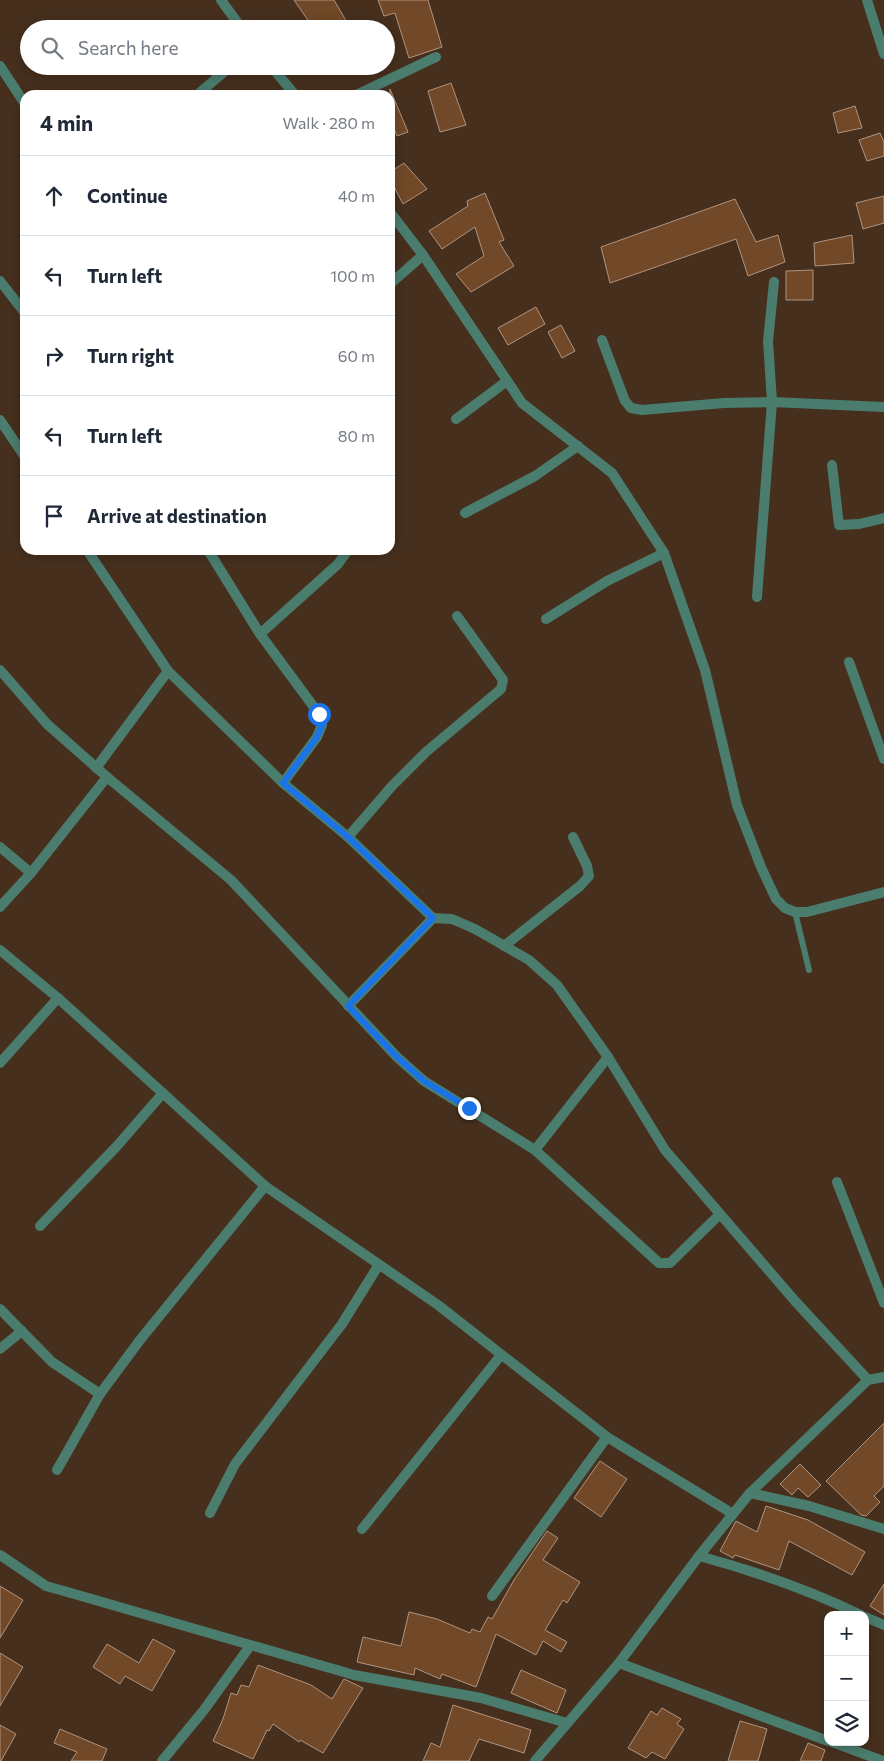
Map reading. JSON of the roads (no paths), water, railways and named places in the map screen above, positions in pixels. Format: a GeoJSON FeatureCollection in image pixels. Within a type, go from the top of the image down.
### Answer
{"type":"FeatureCollection","features":[{"type":"Feature","properties":{"kind":"street"},"geometry":{"type":"LineString","coordinates":[[222,0],[236,20]]}},
{"type":"Feature","properties":{"kind":"street"},"geometry":{"type":"LineString","coordinates":[[867,0],[884,54]]}},
{"type":"Feature","properties":{"kind":"street"},"geometry":{"type":"LineString","coordinates":[[367,90],[436,57]]}},
{"type":"Feature","properties":{"kind":"street"},"geometry":{"type":"LineString","coordinates":[[0,66],[20,96]]}},
{"type":"Feature","properties":{"kind":"street"},"geometry":{"type":"LineString","coordinates":[[202,90],[220,75]]}},
{"type":"Feature","properties":{"kind":"street"},"geometry":{"type":"LineString","coordinates":[[278,75],[291,90]]}},
{"type":"Feature","properties":{"kind":"street"},"geometry":{"type":"LineString","coordinates":[[395,219],[422,255],[522,403],[612,472],[664,553],[705,670],[737,805],[761,867],[776,899],[785,908],[795,912],[807,912],[883,893]]}},
{"type":"Feature","properties":{"kind":"street"},"geometry":{"type":"LineString","coordinates":[[395,279],[422,255]]}},
{"type":"Feature","properties":{"kind":"street"},"geometry":{"type":"LineString","coordinates":[[0,281],[20,307]]}},
{"type":"Feature","properties":{"kind":"street"},"geometry":{"type":"LineString","coordinates":[[757,597],[772,402],[768,341],[774,282]]}},
{"type":"Feature","properties":{"kind":"street"},"geometry":{"type":"LineString","coordinates":[[602,340],[625,401],[631,408],[642,410],[724,403],[772,402],[884,407]]}},
{"type":"Feature","properties":{"kind":"street"},"geometry":{"type":"LineString","coordinates":[[456,419],[507,381]]}},
{"type":"Feature","properties":{"kind":"street"},"geometry":{"type":"LineString","coordinates":[[0,420],[20,450]]}},
{"type":"Feature","properties":{"kind":"street"},"geometry":{"type":"LineString","coordinates":[[465,513],[535,476],[578,446]]}},
{"type":"Feature","properties":{"kind":"street"},"geometry":{"type":"LineString","coordinates":[[832,465],[839,525],[859,524],[884,518]]}},
{"type":"Feature","properties":{"kind":"street"},"geometry":{"type":"LineString","coordinates":[[546,619],[607,581],[664,553]]}},
{"type":"Feature","properties":{"kind":"street"},"geometry":{"type":"LineString","coordinates":[[90,555],[168,671],[283,783],[348,837],[433,918],[452,919],[504,946],[529,960],[557,985],[608,1057],[665,1150],[719,1215],[868,1380]]}},
{"type":"Feature","properties":{"kind":"street"},"geometry":{"type":"LineString","coordinates":[[211,555],[260,634],[319,714],[322,725],[317,737],[283,783]]}},
{"type":"Feature","properties":{"kind":"street"},"geometry":{"type":"LineString","coordinates":[[260,634],[338,564],[344,555]]}},
{"type":"Feature","properties":{"kind":"street"},"geometry":{"type":"LineString","coordinates":[[348,837],[392,786],[426,752],[501,689],[503,680],[457,616]]}},
{"type":"Feature","properties":{"kind":"street"},"geometry":{"type":"LineString","coordinates":[[849,662],[884,759]]}},
{"type":"Feature","properties":{"kind":"street"},"geometry":{"type":"LineString","coordinates":[[0,670],[47,724],[106,777],[231,880],[397,1057],[424,1081],[535,1150],[659,1264],[670,1264],[719,1215]]}},
{"type":"Feature","properties":{"kind":"street"},"geometry":{"type":"LineString","coordinates":[[96,768],[168,671]]}},
{"type":"Feature","properties":{"kind":"street"},"geometry":{"type":"LineString","coordinates":[[0,907],[31,873],[106,777]]}},
{"type":"Feature","properties":{"kind":"street"},"geometry":{"type":"LineString","coordinates":[[504,946],[580,886],[589,876],[587,866],[573,837]]}},
{"type":"Feature","properties":{"kind":"street"},"geometry":{"type":"LineString","coordinates":[[0,847],[31,873]]}},
{"type":"Feature","properties":{"kind":"street"},"geometry":{"type":"LineString","coordinates":[[348,1006],[433,918]]}},
{"type":"Feature","properties":{"kind":"street"},"geometry":{"type":"LineString","coordinates":[[0,950],[58,998],[265,1186],[378,1266],[438,1305],[607,1437],[733,1514]]}},
{"type":"Feature","properties":{"kind":"street"},"geometry":{"type":"LineString","coordinates":[[0,1063],[58,998]]}},
{"type":"Feature","properties":{"kind":"street"},"geometry":{"type":"LineString","coordinates":[[535,1150],[608,1057]]}},
{"type":"Feature","properties":{"kind":"street"},"geometry":{"type":"LineString","coordinates":[[40,1226],[117,1146],[163,1093]]}},
{"type":"Feature","properties":{"kind":"street"},"geometry":{"type":"LineString","coordinates":[[837,1182],[884,1303]]}},
{"type":"Feature","properties":{"kind":"street"},"geometry":{"type":"LineString","coordinates":[[57,1470],[100,1394],[140,1340],[265,1186]]}},
{"type":"Feature","properties":{"kind":"street"},"geometry":{"type":"LineString","coordinates":[[210,1513],[235,1464],[342,1324],[378,1266]]}},
{"type":"Feature","properties":{"kind":"street"},"geometry":{"type":"LineString","coordinates":[[0,1309],[52,1362],[100,1394]]}},
{"type":"Feature","properties":{"kind":"street"},"geometry":{"type":"LineString","coordinates":[[0,1350],[22,1331]]}},
{"type":"Feature","properties":{"kind":"street"},"geometry":{"type":"LineString","coordinates":[[362,1529],[501,1354]]}},
{"type":"Feature","properties":{"kind":"street"},"geometry":{"type":"LineString","coordinates":[[535,1761],[619,1663],[750,1493],[868,1380],[884,1377]]}},
{"type":"Feature","properties":{"kind":"street"},"geometry":{"type":"LineString","coordinates":[[492,1596],[607,1437]]}},
{"type":"Feature","properties":{"kind":"street"},"geometry":{"type":"LineString","coordinates":[[750,1493],[810,1506],[884,1529]]}},
{"type":"Feature","properties":{"kind":"street"},"geometry":{"type":"LineString","coordinates":[[0,1555],[46,1586],[250,1646],[354,1674],[481,1698],[567,1723]]}},
{"type":"Feature","properties":{"kind":"street"},"geometry":{"type":"LineString","coordinates":[[700,1556],[754,1571],[823,1597],[853,1611]]}},
{"type":"Feature","properties":{"kind":"street"},"geometry":{"type":"LineString","coordinates":[[869,1619],[884,1625]]}},
{"type":"Feature","properties":{"kind":"street"},"geometry":{"type":"LineString","coordinates":[[162,1761],[204,1710],[250,1646]]}},
{"type":"Feature","properties":{"kind":"street"},"geometry":{"type":"LineString","coordinates":[[619,1663],[824,1740]]}},
{"type":"Feature","properties":{"kind":"street"},"geometry":{"type":"LineString","coordinates":[[843,1746],[883,1761]]}},
{"type":"Feature","properties":{"kind":"lane"},"geometry":{"type":"LineString","coordinates":[[795,912],[809,970]]}}]}
